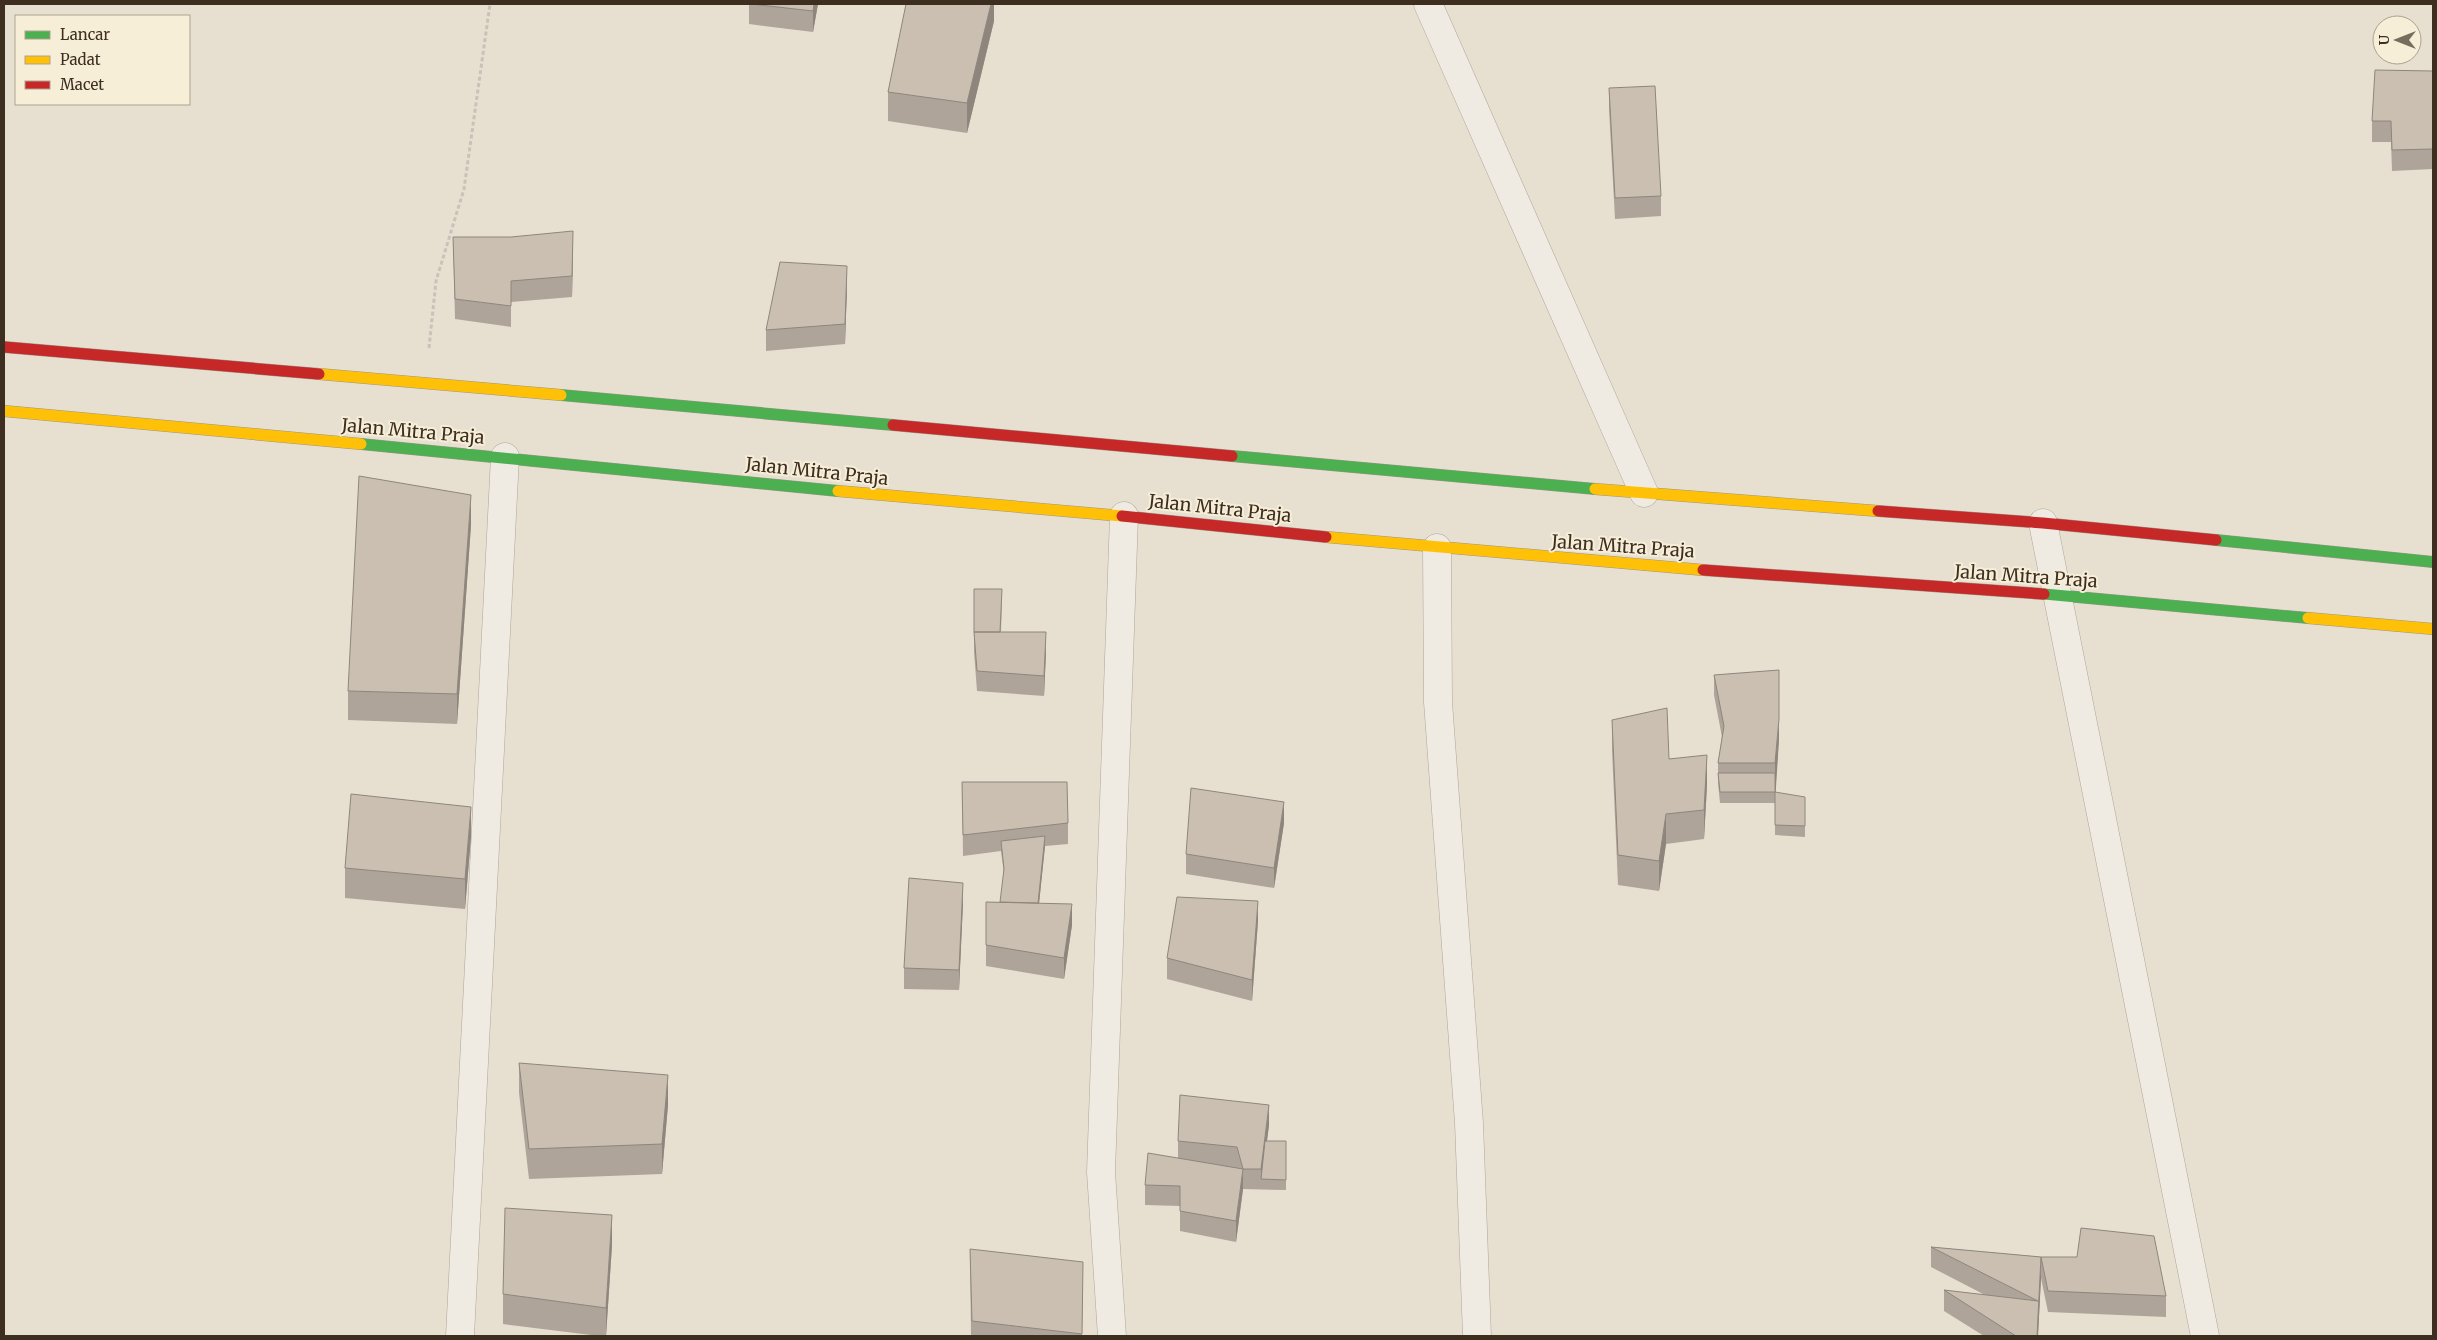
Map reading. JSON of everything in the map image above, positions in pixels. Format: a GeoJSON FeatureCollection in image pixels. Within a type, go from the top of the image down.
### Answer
{"type":"FeatureCollection","features":[{"type":"Feature","properties":{"kind":"street"},"geometry":{"type":"LineString","coordinates":[[1428,4],[1644,493]]}},
{"type":"Feature","properties":{"kind":"street"},"geometry":{"type":"LineString","coordinates":[[4,347],[426,383],[1644,493],[2043,522],[2433,562]]}},
{"type":"Feature","properties":{"kind":"street","name":"Jalan Mitra Praja"},"geometry":{"type":"LineString","coordinates":[[4,411],[505,457],[882,495],[1124,516],[1437,548],[1628,565],[2059,595],[2433,629]]}},
{"type":"Feature","properties":{"kind":"street"},"geometry":{"type":"LineString","coordinates":[[460,1336],[505,457]]}},
{"type":"Feature","properties":{"kind":"street"},"geometry":{"type":"LineString","coordinates":[[1112,1336],[1101,1172],[1124,516]]}},
{"type":"Feature","properties":{"kind":"street"},"geometry":{"type":"LineString","coordinates":[[2043,522],[2205,1336]]}},
{"type":"Feature","properties":{"kind":"street"},"geometry":{"type":"LineString","coordinates":[[1437,548],[1438,702],[1469,1123],[1477,1336]]}},
{"type":"Feature","properties":{"kind":"path"},"geometry":{"type":"LineString","coordinates":[[426,383],[436,281],[464,189],[490,4]]}},
{"type":"Feature","properties":{"kind":"building"},"geometry":{"type":"Polygon","coordinates":[[[751,4],[814,4],[813,11],[751,4]]]}},
{"type":"Feature","properties":{"kind":"building"},"geometry":{"type":"Polygon","coordinates":[[[906,4],[991,4],[967,103],[888,92],[906,4]]]}},
{"type":"Feature","properties":{"kind":"building"},"geometry":{"type":"Polygon","coordinates":[[[2375,70],[2433,71],[2433,149],[2392,150],[2391,121],[2372,121],[2375,70]]]}},
{"type":"Feature","properties":{"kind":"building"},"geometry":{"type":"Polygon","coordinates":[[[1655,86],[1661,196],[1615,198],[1609,88],[1655,86]]]}},
{"type":"Feature","properties":{"kind":"building"},"geometry":{"type":"Polygon","coordinates":[[[573,231],[572,276],[511,281],[511,306],[455,299],[453,237],[511,237],[573,231]]]}},
{"type":"Feature","properties":{"kind":"building"},"geometry":{"type":"Polygon","coordinates":[[[780,262],[847,266],[845,324],[766,330],[780,262]]]}},
{"type":"Feature","properties":{"kind":"building"},"geometry":{"type":"Polygon","coordinates":[[[359,476],[471,495],[457,694],[348,691],[359,476]]]}},
{"type":"Feature","properties":{"kind":"building"},"geometry":{"type":"Polygon","coordinates":[[[974,589],[1002,589],[1000,632],[974,632],[974,589]]]}},
{"type":"Feature","properties":{"kind":"building"},"geometry":{"type":"Polygon","coordinates":[[[974,632],[1046,632],[1044,676],[977,671],[974,632]]]}},
{"type":"Feature","properties":{"kind":"building"},"geometry":{"type":"Polygon","coordinates":[[[1779,670],[1779,719],[1775,763],[1718,763],[1724,726],[1714,675],[1779,670]]]}},
{"type":"Feature","properties":{"kind":"building"},"geometry":{"type":"Polygon","coordinates":[[[1667,708],[1669,759],[1707,755],[1704,810],[1666,814],[1659,861],[1618,855],[1612,720],[1667,708]]]}},
{"type":"Feature","properties":{"kind":"building"},"geometry":{"type":"Polygon","coordinates":[[[1718,773],[1775,773],[1775,792],[1720,792],[1718,773]]]}},
{"type":"Feature","properties":{"kind":"building"},"geometry":{"type":"Polygon","coordinates":[[[962,782],[1067,782],[1068,823],[963,835],[962,782]]]}},
{"type":"Feature","properties":{"kind":"building"},"geometry":{"type":"Polygon","coordinates":[[[1191,788],[1284,802],[1274,868],[1186,854],[1191,788]]]}},
{"type":"Feature","properties":{"kind":"building"},"geometry":{"type":"Polygon","coordinates":[[[1775,792],[1805,797],[1805,826],[1775,825],[1775,792]]]}},
{"type":"Feature","properties":{"kind":"building"},"geometry":{"type":"Polygon","coordinates":[[[351,794],[471,807],[465,879],[345,868],[351,794]]]}},
{"type":"Feature","properties":{"kind":"building"},"geometry":{"type":"Polygon","coordinates":[[[1045,836],[1038,903],[1000,902],[1004,869],[1001,841],[1045,836]]]}},
{"type":"Feature","properties":{"kind":"building"},"geometry":{"type":"Polygon","coordinates":[[[909,878],[963,883],[959,970],[904,968],[909,878]]]}},
{"type":"Feature","properties":{"kind":"building"},"geometry":{"type":"Polygon","coordinates":[[[1177,897],[1258,901],[1252,980],[1167,958],[1177,897]]]}},
{"type":"Feature","properties":{"kind":"building"},"geometry":{"type":"Polygon","coordinates":[[[986,902],[1072,904],[1064,958],[986,945],[986,902]]]}},
{"type":"Feature","properties":{"kind":"building"},"geometry":{"type":"Polygon","coordinates":[[[519,1063],[668,1075],[662,1144],[529,1149],[519,1063]]]}},
{"type":"Feature","properties":{"kind":"building"},"geometry":{"type":"Polygon","coordinates":[[[1180,1095],[1269,1105],[1261,1169],[1243,1169],[1237,1147],[1178,1141],[1180,1095]]]}},
{"type":"Feature","properties":{"kind":"building"},"geometry":{"type":"Polygon","coordinates":[[[1265,1141],[1286,1141],[1286,1180],[1261,1179],[1265,1141]]]}},
{"type":"Feature","properties":{"kind":"building"},"geometry":{"type":"Polygon","coordinates":[[[1148,1153],[1243,1169],[1236,1221],[1180,1211],[1180,1186],[1145,1185],[1148,1153]]]}},
{"type":"Feature","properties":{"kind":"building"},"geometry":{"type":"Polygon","coordinates":[[[505,1208],[612,1215],[606,1308],[503,1294],[505,1208]]]}},
{"type":"Feature","properties":{"kind":"building"},"geometry":{"type":"Polygon","coordinates":[[[2081,1228],[2154,1236],[2166,1296],[2048,1291],[2041,1257],[2077,1257],[2081,1228]]]}},
{"type":"Feature","properties":{"kind":"building"},"geometry":{"type":"Polygon","coordinates":[[[1931,1247],[2041,1257],[2037,1336],[2016,1336],[1944,1290],[2038,1301],[1931,1247]]]}},
{"type":"Feature","properties":{"kind":"building"},"geometry":{"type":"Polygon","coordinates":[[[970,1249],[1083,1262],[1082,1334],[972,1321],[970,1249]]]}},
{"type":"Feature","properties":{"kind":"traffic: fast"},"geometry":{"type":"LineString","coordinates":[[561,395],[893,425]]}},
{"type":"Feature","properties":{"kind":"traffic: fast"},"geometry":{"type":"LineString","coordinates":[[361,444],[838,491]]}},
{"type":"Feature","properties":{"kind":"traffic: fast"},"geometry":{"type":"LineString","coordinates":[[1232,456],[1595,489]]}},
{"type":"Feature","properties":{"kind":"traffic: fast"},"geometry":{"type":"LineString","coordinates":[[2216,540],[2433,562]]}},
{"type":"Feature","properties":{"kind":"traffic: fast"},"geometry":{"type":"LineString","coordinates":[[2044,594],[2308,618]]}},
{"type":"Feature","properties":{"kind":"traffic: slow"},"geometry":{"type":"LineString","coordinates":[[319,374],[561,395]]}},
{"type":"Feature","properties":{"kind":"traffic: slow"},"geometry":{"type":"LineString","coordinates":[[4,411],[361,444]]}},
{"type":"Feature","properties":{"kind":"traffic: slow"},"geometry":{"type":"LineString","coordinates":[[1595,489],[1878,511]]}},
{"type":"Feature","properties":{"kind":"traffic: slow"},"geometry":{"type":"LineString","coordinates":[[838,491],[1122,516]]}},
{"type":"Feature","properties":{"kind":"traffic: slow"},"geometry":{"type":"LineString","coordinates":[[1326,537],[1703,570]]}},
{"type":"Feature","properties":{"kind":"traffic: slow"},"geometry":{"type":"LineString","coordinates":[[2308,618],[2433,629]]}},
{"type":"Feature","properties":{"kind":"traffic: jam"},"geometry":{"type":"LineString","coordinates":[[4,347],[319,374]]}},
{"type":"Feature","properties":{"kind":"traffic: jam"},"geometry":{"type":"LineString","coordinates":[[893,425],[1232,456]]}},
{"type":"Feature","properties":{"kind":"traffic: jam"},"geometry":{"type":"LineString","coordinates":[[1878,511],[2043,523],[2216,540]]}},
{"type":"Feature","properties":{"kind":"traffic: jam"},"geometry":{"type":"LineString","coordinates":[[1122,516],[1326,537]]}},
{"type":"Feature","properties":{"kind":"traffic: jam"},"geometry":{"type":"LineString","coordinates":[[1703,570],[2044,594]]}}]}
